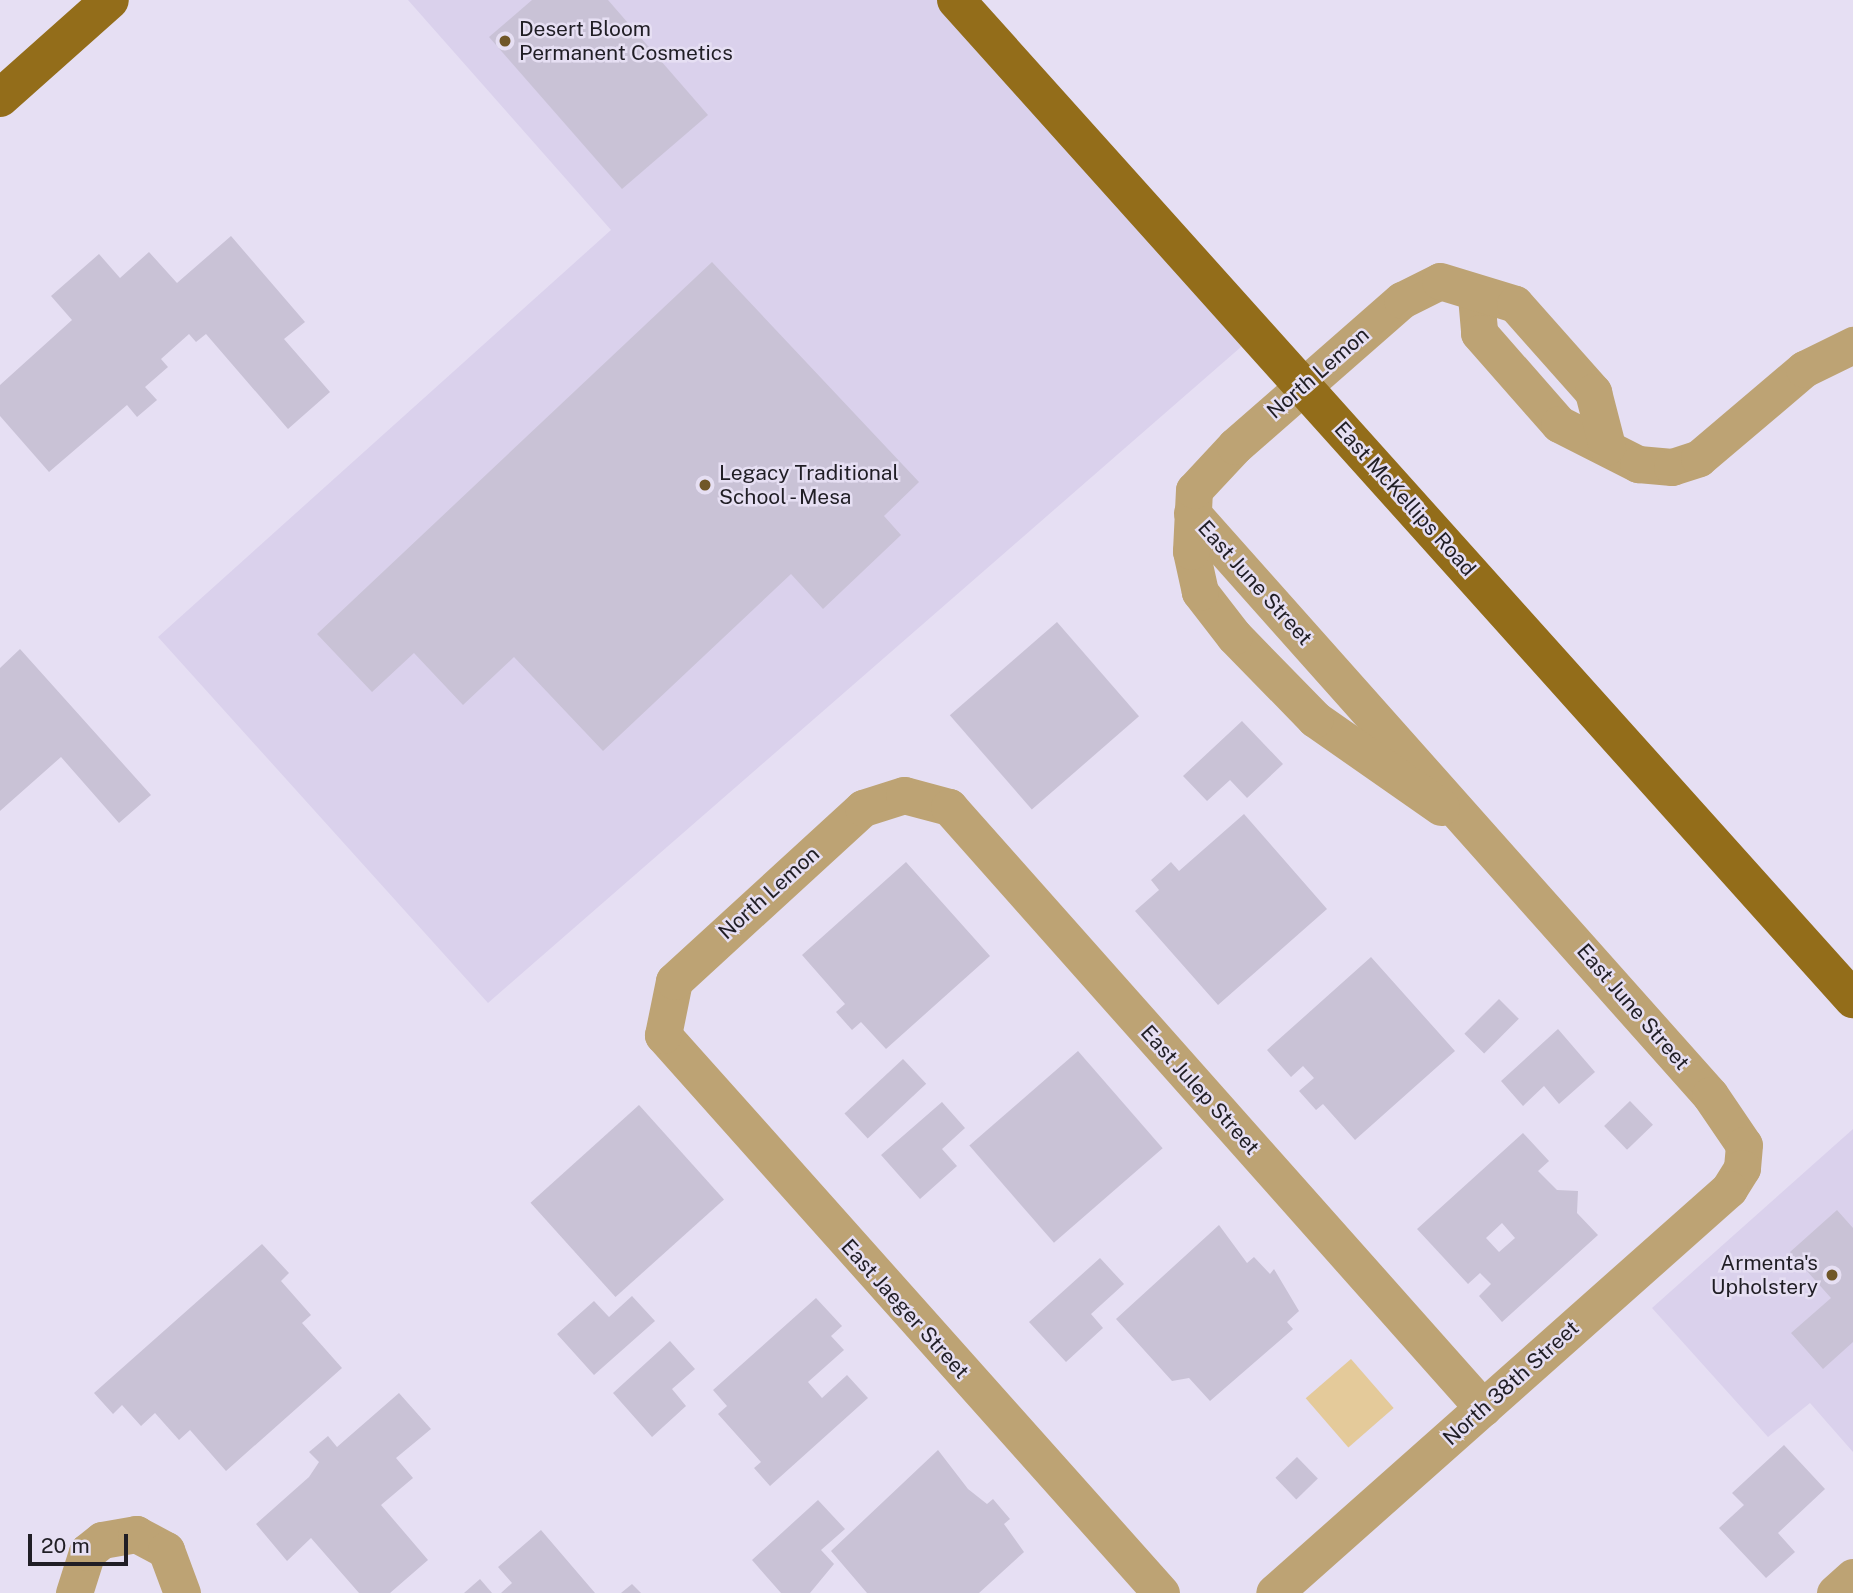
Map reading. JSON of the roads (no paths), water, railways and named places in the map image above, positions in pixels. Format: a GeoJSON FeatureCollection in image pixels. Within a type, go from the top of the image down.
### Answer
{"type":"FeatureCollection","features":[{"type":"Feature","properties":{"kind":"main road"},"geometry":{"type":"LineString","coordinates":[[0,98],[110,0]]}},
{"type":"Feature","properties":{"kind":"main road","name":"East McKellips Road"},"geometry":{"type":"LineString","coordinates":[[956,0],[1853,999]]}},
{"type":"Feature","properties":{"kind":"street","name":"North Lemon"},"geometry":{"type":"LineString","coordinates":[[1192,513],[1194,490],[1304,387],[1419,289],[1456,282],[1476,296],[1479,333],[1559,424],[1638,464],[1672,467],[1699,458],[1804,369],[1853,345]]}},
{"type":"Feature","properties":{"kind":"street","name":"East June Street"},"geometry":{"type":"LineString","coordinates":[[1192,513],[1472,825],[1731,1120],[1744,1144],[1742,1168]]}},
{"type":"Feature","properties":{"kind":"street","name":"East June Street"},"geometry":{"type":"LineString","coordinates":[[1192,513],[1200,592],[1244,647],[1357,752],[1472,825]]}},
{"type":"Feature","properties":{"kind":"street"},"geometry":{"type":"LineString","coordinates":[[1244,647],[1281,613]]}},
{"type":"Feature","properties":{"kind":"street","name":"North Lemon"},"geometry":{"type":"LineString","coordinates":[[663,1020],[674,981],[863,808],[904,794]]}},
{"type":"Feature","properties":{"kind":"street","name":"East Julep Street"},"geometry":{"type":"LineString","coordinates":[[904,794],[949,807],[1483,1408]]}},
{"type":"Feature","properties":{"kind":"street","name":"East Jaeger Street"},"geometry":{"type":"LineString","coordinates":[[663,1020],[673,1051],[1161,1593]]}},
{"type":"Feature","properties":{"kind":"street","name":"North 38th Street"},"geometry":{"type":"LineString","coordinates":[[1274,1593],[1729,1189],[1742,1168]]}},
{"type":"Feature","properties":{"kind":"street"},"geometry":{"type":"LineString","coordinates":[[74,1593],[87,1552],[102,1541],[136,1534],[166,1550],[182,1593]]}},
{"type":"Feature","properties":{"kind":"street"},"geometry":{"type":"LineString","coordinates":[[1835,1593],[1853,1577]]}},
{"type":"Feature","properties":{"kind":"place","name":"Desert Bloom Permanent Cosmetics"},"geometry":{"type":"Point","coordinates":[505,41]}},
{"type":"Feature","properties":{"kind":"place","name":"Legacy Traditional School - Mesa"},"geometry":{"type":"Point","coordinates":[705,485]}},
{"type":"Feature","properties":{"kind":"place","name":"Armenta's Upholstery"},"geometry":{"type":"Point","coordinates":[1832,1275]}}]}
